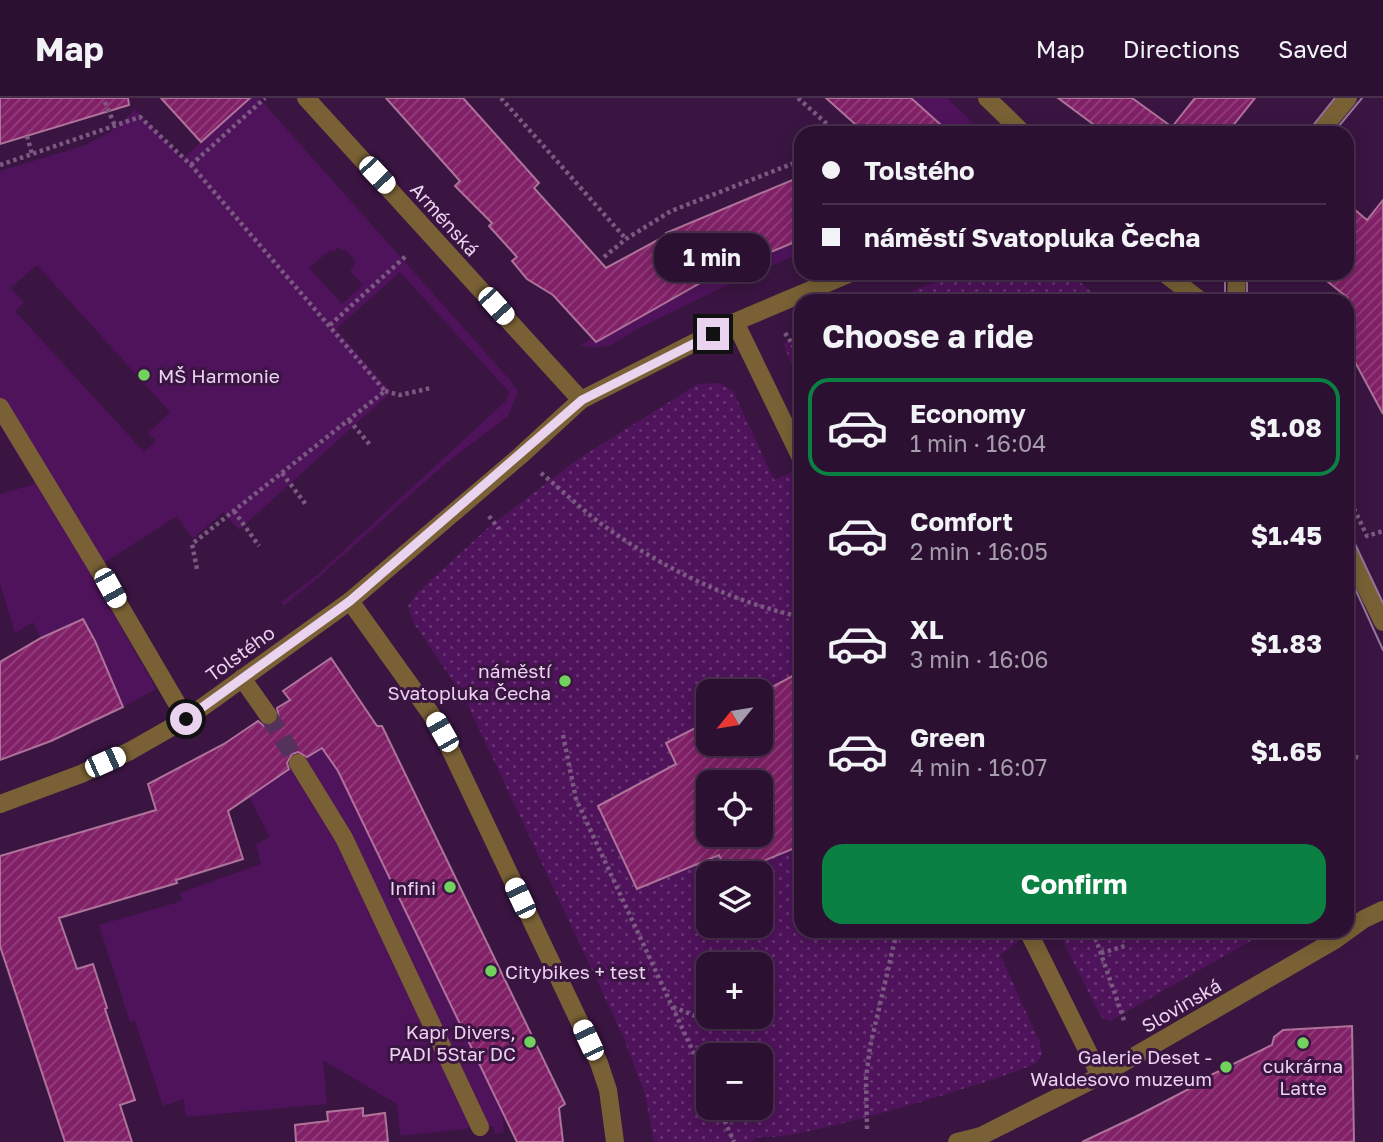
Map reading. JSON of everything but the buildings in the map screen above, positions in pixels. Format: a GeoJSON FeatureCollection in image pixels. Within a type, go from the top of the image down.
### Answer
{"type":"FeatureCollection","features":[{"type":"Feature","properties":{"kind":"street","name":"Arménská"},"geometry":{"type":"LineString","coordinates":[[306,98],[582,400]]}},
{"type":"Feature","properties":{"kind":"street"},"geometry":{"type":"LineString","coordinates":[[987,98],[1016,126]]}},
{"type":"Feature","properties":{"kind":"street"},"geometry":{"type":"LineString","coordinates":[[1325,126],[1348,98]]}},
{"type":"Feature","properties":{"kind":"street"},"geometry":{"type":"LineString","coordinates":[[801,294],[834,280]]}},
{"type":"Feature","properties":{"kind":"street"},"geometry":{"type":"LineString","coordinates":[[1173,280],[1192,294]]}},
{"type":"Feature","properties":{"kind":"street"},"geometry":{"type":"LineString","coordinates":[[615,1142],[608,1090],[599,1063],[442,732],[350,601],[582,400],[735,322],[794,297]]}},
{"type":"Feature","properties":{"kind":"street"},"geometry":{"type":"LineString","coordinates":[[735,322],[794,444]]}},
{"type":"Feature","properties":{"kind":"street"},"geometry":{"type":"LineString","coordinates":[[0,407],[186,719]]}},
{"type":"Feature","properties":{"kind":"street"},"geometry":{"type":"LineString","coordinates":[[1354,563],[1383,622]]}},
{"type":"Feature","properties":{"kind":"street","name":"Tolstého"},"geometry":{"type":"LineString","coordinates":[[0,804],[81,774],[130,751],[186,719],[350,601]]}},
{"type":"Feature","properties":{"kind":"street"},"geometry":{"type":"LineString","coordinates":[[242,678],[268,715]]}},
{"type":"Feature","properties":{"kind":"street"},"geometry":{"type":"LineString","coordinates":[[298,763],[344,838],[481,1127]]}},
{"type":"Feature","properties":{"kind":"street","name":"Slovinská"},"geometry":{"type":"LineString","coordinates":[[1354,926],[1383,910]]}},
{"type":"Feature","properties":{"kind":"street"},"geometry":{"type":"LineString","coordinates":[[1031,938],[1100,1076]]}},
{"type":"Feature","properties":{"kind":"street","name":"Slovinská"},"geometry":{"type":"LineString","coordinates":[[957,1142],[982,1139],[1100,1076],[1338,938]]}},
{"type":"Feature","properties":{"kind":"path"},"geometry":{"type":"LineString","coordinates":[[191,165],[265,98]]}},
{"type":"Feature","properties":{"kind":"path"},"geometry":{"type":"LineString","coordinates":[[501,98],[626,239]]}},
{"type":"Feature","properties":{"kind":"path"},"geometry":{"type":"LineString","coordinates":[[798,98],[829,126]]}},
{"type":"Feature","properties":{"kind":"path"},"geometry":{"type":"LineString","coordinates":[[106,102],[115,126]]}},
{"type":"Feature","properties":{"kind":"path"},"geometry":{"type":"LineString","coordinates":[[0,165],[140,117],[191,165],[385,391],[400,395],[431,388]]}},
{"type":"Feature","properties":{"kind":"path"},"geometry":{"type":"LineString","coordinates":[[27,136],[32,154]]}},
{"type":"Feature","properties":{"kind":"path"},"geometry":{"type":"LineString","coordinates":[[604,257],[626,239],[671,211],[794,163]]}},
{"type":"Feature","properties":{"kind":"path"},"geometry":{"type":"LineString","coordinates":[[330,326],[407,255]]}},
{"type":"Feature","properties":{"kind":"path"},"geometry":{"type":"LineString","coordinates":[[785,333],[794,347]]}},
{"type":"Feature","properties":{"kind":"path"},"geometry":{"type":"LineString","coordinates":[[197,569],[192,544],[385,391]]}},
{"type":"Feature","properties":{"kind":"path"},"geometry":{"type":"LineString","coordinates":[[349,420],[371,446]]}},
{"type":"Feature","properties":{"kind":"path"},"geometry":{"type":"LineString","coordinates":[[282,473],[307,506]]}},
{"type":"Feature","properties":{"kind":"path"},"geometry":{"type":"LineString","coordinates":[[541,473],[607,528],[693,580],[769,610],[794,615]]}},
{"type":"Feature","properties":{"kind":"path"},"geometry":{"type":"LineString","coordinates":[[1354,509],[1367,536],[1383,531]]}},
{"type":"Feature","properties":{"kind":"path"},"geometry":{"type":"LineString","coordinates":[[234,511],[259,546]]}},
{"type":"Feature","properties":{"kind":"path"},"geometry":{"type":"LineString","coordinates":[[489,516],[499,529]]}},
{"type":"Feature","properties":{"kind":"path"},"geometry":{"type":"LineString","coordinates":[[563,735],[576,799],[696,1058]]}},
{"type":"Feature","properties":{"kind":"path"},"geometry":{"type":"LineString","coordinates":[[1354,756],[1360,758]]}},
{"type":"Feature","properties":{"kind":"path"},"geometry":{"type":"LineString","coordinates":[[867,1129],[866,1078],[870,1047],[895,938]]}},
{"type":"Feature","properties":{"kind":"path"},"geometry":{"type":"LineString","coordinates":[[1096,938],[1125,1023]]}},
{"type":"Feature","properties":{"kind":"path"},"geometry":{"type":"LineString","coordinates":[[1101,953],[1125,946]]}},
{"type":"Feature","properties":{"kind":"path"},"geometry":{"type":"LineString","coordinates":[[672,1007],[696,1016]]}},
{"type":"Feature","properties":{"kind":"path"},"geometry":{"type":"LineString","coordinates":[[724,1120],[734,1142]]}},
{"type":"Feature","properties":{"kind":"shaded area"},"geometry":{"type":"Polygon","coordinates":[[[250,98],[259,98],[518,392],[508,416],[445,464],[284,606],[281,602],[316,576],[508,399],[506,397],[510,393],[400,272],[336,329],[391,392],[239,530],[223,512],[193,539],[177,516],[90,572],[156,689],[123,707],[83,619],[41,638],[33,622],[15,633],[0,584],[0,494],[35,484],[0,426],[0,171],[86,145],[115,129],[135,109],[182,159],[250,98]],[[338,247],[333,252],[330,250],[309,268],[342,304],[363,285],[350,271],[355,261],[345,249],[342,251],[338,247]],[[37,265],[11,288],[24,302],[15,311],[144,452],[156,441],[148,433],[170,412],[37,265]]]}},
{"type":"Feature","properties":{"kind":"shaded area"},"geometry":{"type":"Polygon","coordinates":[[[911,98],[947,98],[977,126],[943,126],[911,98]]]}},
{"type":"Feature","properties":{"kind":"shaded area"},"geometry":{"type":"Polygon","coordinates":[[[794,242],[794,256],[643,326],[611,345],[595,348],[580,345],[591,339],[595,342],[695,286],[694,284],[794,242]]]}},
{"type":"Feature","properties":{"kind":"shaded area"},"geometry":{"type":"Polygon","coordinates":[[[942,280],[1077,280],[1094,294],[902,294],[942,280]]]}},
{"type":"Feature","properties":{"kind":"shaded area"},"geometry":{"type":"Polygon","coordinates":[[[794,338],[794,370],[784,346],[784,343],[794,338]]]}},
{"type":"Feature","properties":{"kind":"shaded area"},"geometry":{"type":"Polygon","coordinates":[[[719,383],[733,391],[774,480],[794,471],[794,675],[774,686],[774,679],[696,679],[696,728],[666,743],[676,764],[598,805],[637,889],[696,865],[696,938],[773,938],[773,861],[763,861],[794,848],[794,938],[1016,938],[1018,942],[1000,955],[1040,1043],[1042,1054],[1037,1063],[939,1096],[812,1130],[759,1137],[750,1142],[654,1142],[645,1094],[623,1036],[465,699],[413,622],[408,606],[417,593],[490,526],[578,459],[698,384],[719,383]]]}},
{"type":"Feature","properties":{"kind":"shaded area"},"geometry":{"type":"Polygon","coordinates":[[[317,742],[338,771],[502,1110],[504,1132],[495,1134],[494,1127],[491,1126],[400,1136],[397,1104],[323,1060],[327,1104],[186,1117],[184,1099],[163,1106],[135,1021],[130,1022],[99,925],[182,901],[180,893],[261,864],[256,844],[270,837],[249,797],[309,756],[317,742]]]}},
{"type":"Feature","properties":{"kind":"shaded area"},"geometry":{"type":"Polygon","coordinates":[[[719,855],[722,861],[705,861],[719,855]]]}},
{"type":"Feature","properties":{"kind":"shaded area"},"geometry":{"type":"Polygon","coordinates":[[[1062,938],[1256,938],[1110,1021],[1101,1017],[1062,938]]]}},
{"type":"Feature","properties":{"kind":"tunnel"},"geometry":{"type":"LineString","coordinates":[[268,715],[298,763]]}},
{"type":"Feature","properties":{"kind":"tram line"},"geometry":{"type":"LineString","coordinates":[[1313,126],[1335,98]]}},
{"type":"Feature","properties":{"kind":"tram line"},"geometry":{"type":"LineString","coordinates":[[1339,126],[1362,98]]}},
{"type":"Feature","properties":{"kind":"tram line"},"geometry":{"type":"LineString","coordinates":[[1225,280],[1225,294]]}},
{"type":"Feature","properties":{"kind":"tram line"},"geometry":{"type":"LineString","coordinates":[[1247,280],[1247,294]]}},
{"type":"Feature","properties":{"kind":"tram line"},"geometry":{"type":"LineString","coordinates":[[1354,542],[1383,603]]}},
{"type":"Feature","properties":{"kind":"tram line"},"geometry":{"type":"LineString","coordinates":[[1354,586],[1383,650]]}},
{"type":"Feature","properties":{"kind":"place","name":"MŠ Harmonie"},"geometry":{"type":"Point","coordinates":[144,375]}},
{"type":"Feature","properties":{"kind":"place","name":"náměstí Svatopluka Čecha"},"geometry":{"type":"Point","coordinates":[565,681]}},
{"type":"Feature","properties":{"kind":"place","name":"Infini"},"geometry":{"type":"Point","coordinates":[450,887]}},
{"type":"Feature","properties":{"kind":"place","name":"Citybikes + test"},"geometry":{"type":"Point","coordinates":[491,971]}},
{"type":"Feature","properties":{"kind":"place","name":"Kapr Divers, PADI 5Star DC"},"geometry":{"type":"Point","coordinates":[530,1042]}},
{"type":"Feature","properties":{"kind":"place","name":"cukrárna Latte"},"geometry":{"type":"Point","coordinates":[1303,1043]}},
{"type":"Feature","properties":{"kind":"place","name":"Galerie Deset - Waldesovo muzeum"},"geometry":{"type":"Point","coordinates":[1226,1067]}},
{"type":"Feature","properties":{"kind":"route"},"geometry":{"type":"LineString","coordinates":[[186,719],[350,601],[582,400],[713,334]]}}]}
